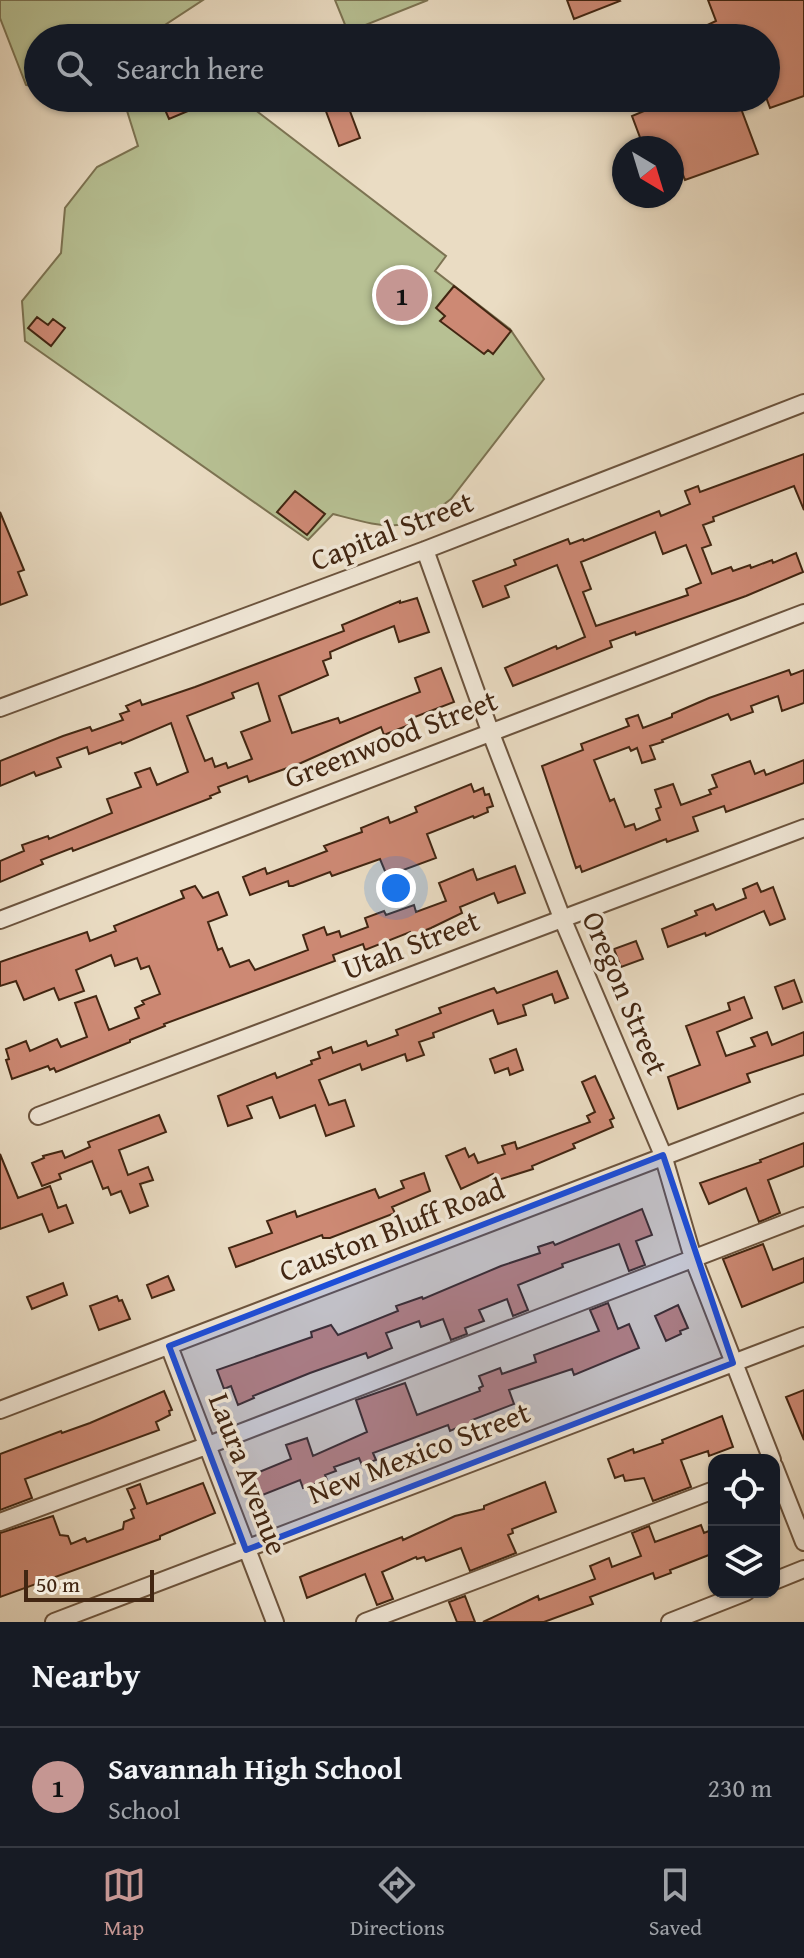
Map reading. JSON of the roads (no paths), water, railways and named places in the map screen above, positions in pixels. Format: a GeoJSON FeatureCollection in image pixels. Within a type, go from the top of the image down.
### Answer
{"type":"FeatureCollection","features":[{"type":"Feature","properties":{"kind":"street","name":"Capital Street"},"geometry":{"type":"LineString","coordinates":[[0,708],[425,550],[804,403]]}},
{"type":"Feature","properties":{"kind":"street","name":"Oregon Street"},"geometry":{"type":"LineString","coordinates":[[425,550],[562,918],[663,1155],[693,1258],[770,1454]]}},
{"type":"Feature","properties":{"kind":"street","name":"Greenwood Street"},"geometry":{"type":"LineString","coordinates":[[0,920],[804,613]]}},
{"type":"Feature","properties":{"kind":"street","name":"Utah Street"},"geometry":{"type":"LineString","coordinates":[[38,1116],[804,828]]}},
{"type":"Feature","properties":{"kind":"street","name":"Causton Bluff Road"},"geometry":{"type":"LineString","coordinates":[[0,1410],[804,1103]]}},
{"type":"Feature","properties":{"kind":"street"},"geometry":{"type":"LineString","coordinates":[[0,1522],[804,1216]]}},
{"type":"Feature","properties":{"kind":"street","name":"New Mexico Street"},"geometry":{"type":"LineString","coordinates":[[54,1622],[804,1336]]}},
{"type":"Feature","properties":{"kind":"street","name":"Laura Avenue"},"geometry":{"type":"LineString","coordinates":[[169,1346],[275,1622]]}},
{"type":"Feature","properties":{"kind":"street"},"geometry":{"type":"LineString","coordinates":[[780,1482],[804,1542]]}},
{"type":"Feature","properties":{"kind":"street"},"geometry":{"type":"LineString","coordinates":[[365,1622],[708,1492]]}},
{"type":"Feature","properties":{"kind":"street"},"geometry":{"type":"LineString","coordinates":[[780,1579],[804,1569]]}},
{"type":"Feature","properties":{"kind":"street"},"geometry":{"type":"LineString","coordinates":[[670,1622],[731,1598]]}},
{"type":"Feature","properties":{"kind":"place","name":"Savannah High School"},"geometry":{"type":"Point","coordinates":[402,295]}}]}
